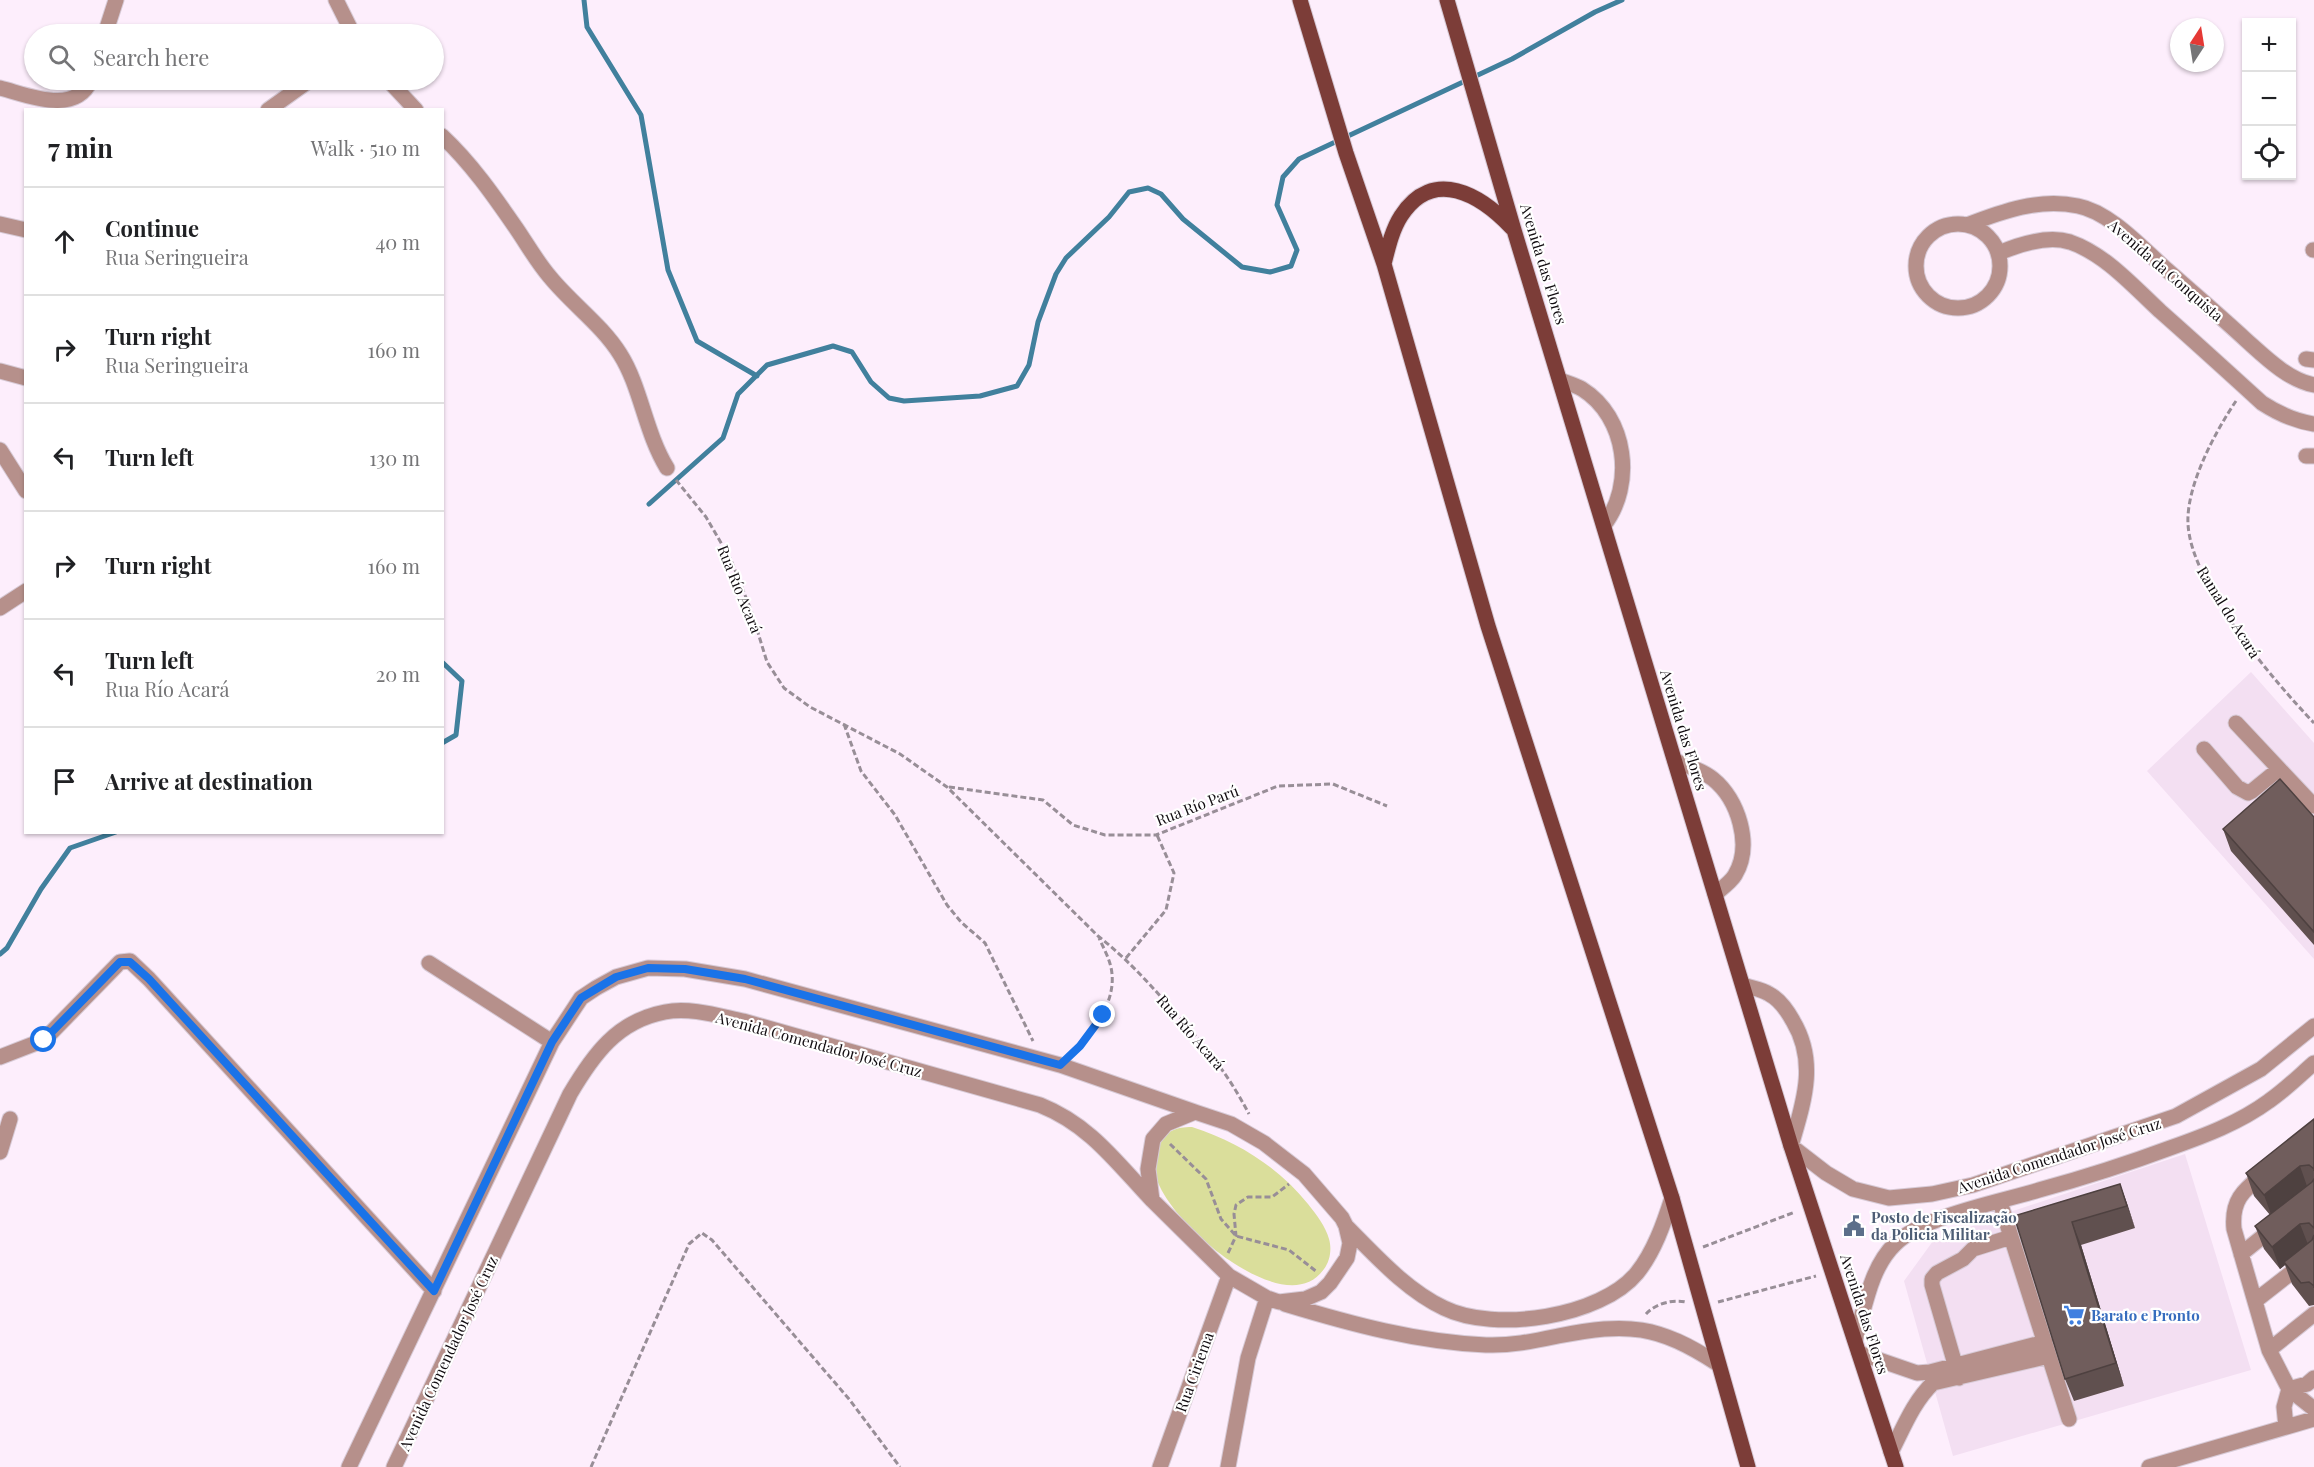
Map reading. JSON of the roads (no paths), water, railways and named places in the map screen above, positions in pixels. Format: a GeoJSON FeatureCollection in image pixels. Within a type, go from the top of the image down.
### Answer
{"type":"FeatureCollection","features":[{"type":"Feature","properties":{"kind":"main road"},"geometry":{"type":"LineString","coordinates":[[1300,0],[1346,153],[1384,264],[1488,626],[1672,1198],[1748,1467]]}},
{"type":"Feature","properties":{"kind":"main road","name":"Avenida das Flores"},"geometry":{"type":"LineString","coordinates":[[1447,0],[1514,230],[1791,1146],[1893,1460]]}},
{"type":"Feature","properties":{"kind":"main road"},"geometry":{"type":"LineString","coordinates":[[1384,264],[1400,217],[1422,194],[1435,190],[1453,188],[1471,194],[1499,214],[1514,230]]}},
{"type":"Feature","properties":{"kind":"street"},"geometry":{"type":"LineString","coordinates":[[108,24],[116,0]]}},
{"type":"Feature","properties":{"kind":"street"},"geometry":{"type":"LineString","coordinates":[[336,0],[348,24]]}},
{"type":"Feature","properties":{"kind":"street"},"geometry":{"type":"LineString","coordinates":[[0,88],[45,99],[66,100],[85,90]]}},
{"type":"Feature","properties":{"kind":"street"},"geometry":{"type":"LineString","coordinates":[[271,108],[296,90]]}},
{"type":"Feature","properties":{"kind":"street"},"geometry":{"type":"LineString","coordinates":[[397,90],[414,108]]}},
{"type":"Feature","properties":{"kind":"street"},"geometry":{"type":"LineString","coordinates":[[444,138],[456,148],[484,183],[548,275],[571,302],[601,330],[621,356],[650,435],[667,468]]}},
{"type":"Feature","properties":{"kind":"street","name":"Avenida da Conquista"},"geometry":{"type":"LineString","coordinates":[[1967,225],[2007,210],[2043,204],[2081,206],[2101,215],[2128,235],[2284,372],[2300,381],[2314,385]]}},
{"type":"Feature","properties":{"kind":"street"},"geometry":{"type":"LineString","coordinates":[[0,224],[24,230]]}},
{"type":"Feature","properties":{"kind":"street"},"geometry":{"type":"LineString","coordinates":[[1954,224],[1967,225],[1987,235],[1999,253],[2001,265],[1999,278],[1993,290],[1973,305],[1960,308],[1947,306],[1930,297],[1919,281],[1916,269],[1917,256],[1922,244],[1930,234],[1941,227],[1954,224]]}},
{"type":"Feature","properties":{"kind":"street"},"geometry":{"type":"LineString","coordinates":[[1999,253],[2033,242],[2050,240],[2068,242],[2086,250],[2116,271],[2262,403],[2283,416],[2298,422],[2314,424]]}},
{"type":"Feature","properties":{"kind":"street"},"geometry":{"type":"LineString","coordinates":[[0,371],[24,377]]}},
{"type":"Feature","properties":{"kind":"street"},"geometry":{"type":"LineString","coordinates":[[1560,380],[1581,388],[1593,399],[1608,418],[1618,440],[1623,463],[1622,485],[1613,514],[1604,525]]}},
{"type":"Feature","properties":{"kind":"street"},"geometry":{"type":"LineString","coordinates":[[0,450],[24,488]]}},
{"type":"Feature","properties":{"kind":"street"},"geometry":{"type":"LineString","coordinates":[[0,609],[24,592]]}},
{"type":"Feature","properties":{"kind":"street"},"geometry":{"type":"LineString","coordinates":[[2236,723],[2314,806]]}},
{"type":"Feature","properties":{"kind":"street"},"geometry":{"type":"LineString","coordinates":[[2204,749],[2237,787],[2248,793],[2279,769]]}},
{"type":"Feature","properties":{"kind":"street"},"geometry":{"type":"LineString","coordinates":[[1675,761],[1702,772],[1714,780],[1732,801],[1737,814],[1742,839],[1739,864],[1735,876],[1715,894]]}},
{"type":"Feature","properties":{"kind":"street"},"geometry":{"type":"LineString","coordinates":[[0,1057],[44,1040],[120,962],[130,962],[149,979],[434,1291]]}},
{"type":"Feature","properties":{"kind":"street"},"geometry":{"type":"LineString","coordinates":[[429,963],[552,1042]]}},
{"type":"Feature","properties":{"kind":"street"},"geometry":{"type":"LineString","coordinates":[[349,1467],[552,1042],[581,998],[616,977],[648,968],[685,969],[745,979],[1060,1065],[1215,1117],[1248,1132],[1304,1174],[1342,1218],[1350,1243],[1347,1257],[1330,1283],[1321,1292],[1305,1299],[1273,1300]]}},
{"type":"Feature","properties":{"kind":"street"},"geometry":{"type":"LineString","coordinates":[[1743,985],[1769,993],[1790,1015],[1803,1042],[1807,1065],[1807,1089],[1791,1146]]}},
{"type":"Feature","properties":{"kind":"street","name":"Avenida Comendador José Cruz"},"geometry":{"type":"LineString","coordinates":[[394,1467],[570,1094],[589,1063],[609,1039],[636,1022],[666,1011],[698,1012],[744,1021],[1059,1112],[1101,1143],[1152,1200],[1225,1272],[1273,1300]]}},
{"type":"Feature","properties":{"kind":"street","name":"Avenida Comendador José Cruz"},"geometry":{"type":"LineString","coordinates":[[1791,1146],[1826,1173],[1853,1189],[1889,1198],[1932,1194],[1973,1185],[2176,1116],[2261,1069],[2314,1026]]}},
{"type":"Feature","properties":{"kind":"street","name":"Avenida Comendador José Cruz"},"geometry":{"type":"LineString","coordinates":[[1857,1346],[1871,1283],[1883,1258],[1894,1244],[1909,1232],[1934,1222],[2110,1170],[2225,1127],[2269,1101],[2314,1063]]}},
{"type":"Feature","properties":{"kind":"street"},"geometry":{"type":"LineString","coordinates":[[1152,1200],[1148,1179],[1149,1153],[1153,1139],[1158,1131],[1177,1118],[1195,1112]]}},
{"type":"Feature","properties":{"kind":"street"},"geometry":{"type":"LineString","coordinates":[[0,1152],[10,1119]]}},
{"type":"Feature","properties":{"kind":"street"},"geometry":{"type":"LineString","coordinates":[[2278,1162],[2243,1191],[2238,1198],[2233,1221],[2269,1350],[2289,1389],[2314,1409]]}},
{"type":"Feature","properties":{"kind":"street"},"geometry":{"type":"LineString","coordinates":[[1346,1226],[1389,1269],[1419,1293],[1436,1303],[1463,1316],[1481,1320],[1509,1321],[1569,1311],[1617,1290],[1637,1273],[1654,1244],[1672,1198]]}},
{"type":"Feature","properties":{"kind":"street"},"geometry":{"type":"LineString","coordinates":[[2000,1202],[2069,1419]]}},
{"type":"Feature","properties":{"kind":"street"},"geometry":{"type":"LineString","coordinates":[[2241,1254],[2287,1218]]}},
{"type":"Feature","properties":{"kind":"street"},"geometry":{"type":"LineString","coordinates":[[1957,1372],[1932,1279],[1937,1273],[1963,1259],[1973,1249],[2011,1237]]}},
{"type":"Feature","properties":{"kind":"street"},"geometry":{"type":"LineString","coordinates":[[2255,1301],[2314,1255]]}},
{"type":"Feature","properties":{"kind":"street","name":"Rua Ciriema"},"geometry":{"type":"LineString","coordinates":[[1160,1467],[1225,1272]]}},
{"type":"Feature","properties":{"kind":"street"},"geometry":{"type":"LineString","coordinates":[[1273,1300],[1363,1327],[1450,1342],[1487,1345],[1516,1344],[1614,1327],[1636,1329],[1662,1335],[1684,1344],[1719,1364]]}},
{"type":"Feature","properties":{"kind":"street"},"geometry":{"type":"LineString","coordinates":[[1228,1467],[1248,1358],[1273,1300]]}},
{"type":"Feature","properties":{"kind":"street"},"geometry":{"type":"LineString","coordinates":[[2269,1350],[2314,1314]]}},
{"type":"Feature","properties":{"kind":"street"},"geometry":{"type":"LineString","coordinates":[[1857,1346],[1917,1373],[1957,1372]]}},
{"type":"Feature","properties":{"kind":"street"},"geometry":{"type":"LineString","coordinates":[[1893,1460],[1924,1392],[1933,1383],[1957,1372],[2047,1349]]}},
{"type":"Feature","properties":{"kind":"street"},"geometry":{"type":"LineString","coordinates":[[2289,1389],[2307,1384],[2314,1378]]}},
{"type":"Feature","properties":{"kind":"street"},"geometry":{"type":"LineString","coordinates":[[2286,1427],[2284,1407],[2289,1389]]}},
{"type":"Feature","properties":{"kind":"street"},"geometry":{"type":"LineString","coordinates":[[2149,1467],[2314,1419]]}},
{"type":"Feature","properties":{"kind":"waterway"},"geometry":{"type":"LineString","coordinates":[[584,0],[587,27],[641,115],[668,270],[697,341],[757,376]]}},
{"type":"Feature","properties":{"kind":"waterway"},"geometry":{"type":"LineString","coordinates":[[649,504],[723,438],[738,394],[767,365],[833,346],[852,352],[871,382],[889,398],[904,401],[980,396],[1017,386],[1029,365],[1038,322],[1056,274],[1066,258],[1109,217],[1129,192],[1148,188],[1161,194],[1183,219],[1242,267],[1270,272],[1291,266],[1297,250],[1277,205],[1283,177],[1299,159],[1512,59],[1595,12],[1622,0]]}},
{"type":"Feature","properties":{"kind":"waterway"},"geometry":{"type":"LineString","coordinates":[[444,664],[462,681],[456,735],[444,742]]}},
{"type":"Feature","properties":{"kind":"waterway"},"geometry":{"type":"LineString","coordinates":[[0,954],[7,948],[41,889],[70,848],[110,834]]}},
{"type":"Feature","properties":{"kind":"place","name":"Posto de Fiscalização da Policia Militar"},"geometry":{"type":"Point","coordinates":[1854,1226]}},
{"type":"Feature","properties":{"kind":"place","name":"Barato e Pronto"},"geometry":{"type":"Point","coordinates":[2074,1315]}}]}
